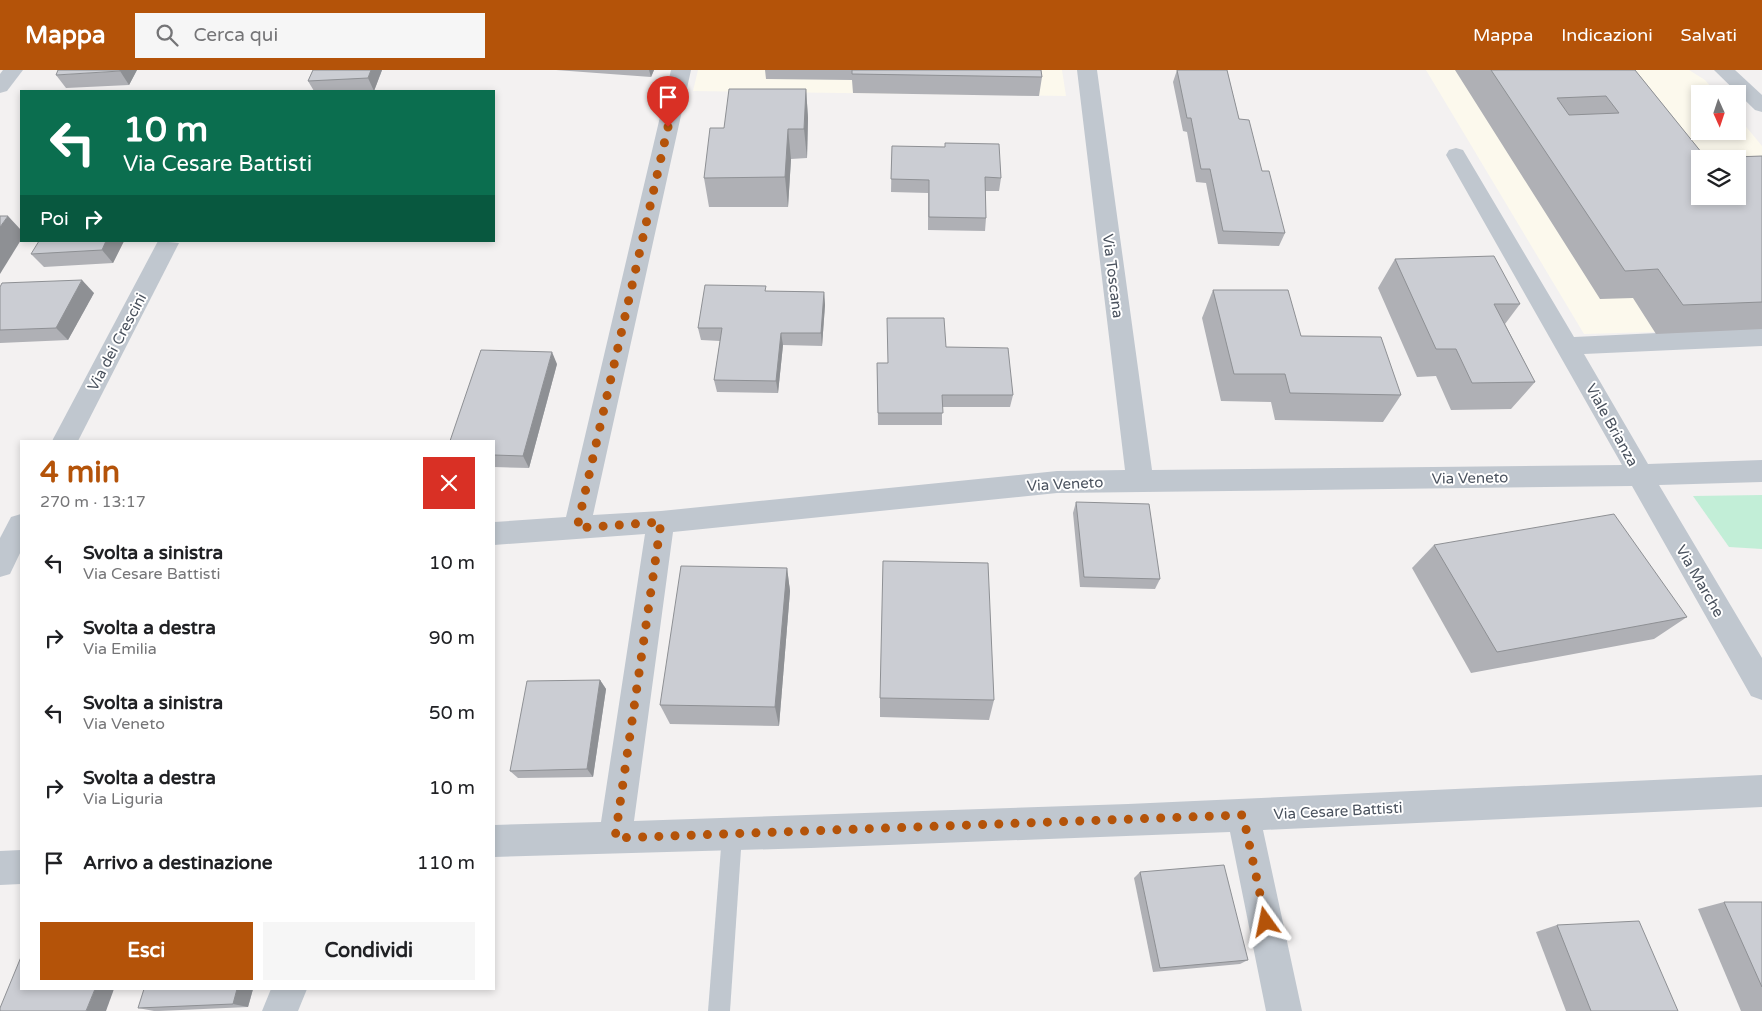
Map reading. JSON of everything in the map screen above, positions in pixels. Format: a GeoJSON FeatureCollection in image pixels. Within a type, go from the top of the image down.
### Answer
{"type":"FeatureCollection","features":[{"type":"Feature","properties":{"kind":"street"},"geometry":{"type":"LineString","coordinates":[[0,87],[12,70]]}},
{"type":"Feature","properties":{"kind":"street"},"geometry":{"type":"LineString","coordinates":[[577,528],[681,70]]}},
{"type":"Feature","properties":{"kind":"street","name":"Via Toscana"},"geometry":{"type":"LineString","coordinates":[[1087,70],[1140,482]]}},
{"type":"Feature","properties":{"kind":"street"},"geometry":{"type":"LineString","coordinates":[[1724,70],[1762,106]]}},
{"type":"Feature","properties":{"kind":"street","name":"Viale Brianza"},"geometry":{"type":"LineString","coordinates":[[1456,155],[1632,457],[1639,475],[1762,471]]}},
{"type":"Feature","properties":{"kind":"street","name":"Via dei Crescini"},"geometry":{"type":"LineString","coordinates":[[66,440],[168,243]]}},
{"type":"Feature","properties":{"kind":"street"},"geometry":{"type":"LineString","coordinates":[[1567,346],[1762,337]]}},
{"type":"Feature","properties":{"kind":"street","name":"Via Veneto"},"geometry":{"type":"LineString","coordinates":[[495,533],[661,522],[1057,482],[1639,475]]}},
{"type":"Feature","properties":{"kind":"street","name":"Via Marche"},"geometry":{"type":"LineString","coordinates":[[1639,475],[1762,686]]}},
{"type":"Feature","properties":{"kind":"street"},"geometry":{"type":"LineString","coordinates":[[615,838],[661,522]]}},
{"type":"Feature","properties":{"kind":"street"},"geometry":{"type":"LineString","coordinates":[[20,527],[0,566],[20,566]]}},
{"type":"Feature","properties":{"kind":"street","name":"Via Cesare Battisti"},"geometry":{"type":"LineString","coordinates":[[495,841],[732,835],[1243,815],[1762,791]]}},
{"type":"Feature","properties":{"kind":"street"},"geometry":{"type":"LineString","coordinates":[[1243,815],[1284,1011]]}},
{"type":"Feature","properties":{"kind":"street"},"geometry":{"type":"LineString","coordinates":[[0,868],[20,867]]}},
{"type":"Feature","properties":{"kind":"street"},"geometry":{"type":"LineString","coordinates":[[280,1011],[289,990]]}},
{"type":"Feature","properties":{"kind":"lane"},"geometry":{"type":"LineString","coordinates":[[719,1011],[732,835]]}},
{"type":"Feature","properties":{"kind":"shaded area"},"geometry":{"type":"Polygon","coordinates":[[[698,70],[1062,70],[1066,96],[693,91],[698,70]]]}},
{"type":"Feature","properties":{"kind":"shaded area"},"geometry":{"type":"Polygon","coordinates":[[[1426,70],[1689,70],[1705,80],[1709,85],[1691,85],[1691,140],[1746,140],[1746,127],[1762,146],[1762,329],[1584,334],[1426,70]]]}},
{"type":"Feature","properties":{"kind":"green space"},"geometry":{"type":"Polygon","coordinates":[[[1762,495],[1762,549],[1729,547],[1693,496],[1762,495]]]}},
{"type":"Feature","properties":{"kind":"building"},"geometry":{"type":"Polygon","coordinates":[[[58,70],[120,70],[120,71],[56,75],[58,70]]]}},
{"type":"Feature","properties":{"kind":"building"},"geometry":{"type":"Polygon","coordinates":[[[313,70],[371,70],[368,78],[308,81],[313,70]]]}},
{"type":"Feature","properties":{"kind":"building"},"geometry":{"type":"Polygon","coordinates":[[[852,70],[1041,70],[1042,77],[852,74],[852,70]]]}},
{"type":"Feature","properties":{"kind":"building"},"geometry":{"type":"Polygon","coordinates":[[[1177,70],[1227,70],[1239,119],[1249,120],[1262,171],[1269,171],[1285,233],[1223,231],[1210,169],[1201,169],[1191,118],[1187,118],[1177,70]]]}},
{"type":"Feature","properties":{"kind":"building"},"geometry":{"type":"Polygon","coordinates":[[[1491,70],[1635,70],[1700,150],[1691,150],[1691,205],[1746,205],[1746,157],[1762,156],[1762,302],[1683,305],[1658,269],[1625,271],[1491,70]],[[1606,96],[1557,98],[1569,115],[1619,113],[1606,96]]]}},
{"type":"Feature","properties":{"kind":"building"},"geometry":{"type":"Polygon","coordinates":[[[729,89],[806,89],[804,129],[788,129],[785,177],[704,178],[710,128],[724,128],[729,89]]]}},
{"type":"Feature","properties":{"kind":"building"},"geometry":{"type":"Polygon","coordinates":[[[945,143],[999,144],[1001,178],[985,177],[986,218],[929,217],[929,180],[891,179],[892,146],[945,147],[945,143]]]}},
{"type":"Feature","properties":{"kind":"building"},"geometry":{"type":"Polygon","coordinates":[[[0,216],[8,216],[0,227],[0,216]]]}},
{"type":"Feature","properties":{"kind":"building"},"geometry":{"type":"Polygon","coordinates":[[[38,242],[106,242],[102,250],[31,254],[38,242]]]}},
{"type":"Feature","properties":{"kind":"building"},"geometry":{"type":"Polygon","coordinates":[[[1494,256],[1520,304],[1494,304],[1535,382],[1472,383],[1456,349],[1436,349],[1395,259],[1494,256]]]}},
{"type":"Feature","properties":{"kind":"building"},"geometry":{"type":"Polygon","coordinates":[[[82,280],[56,328],[0,330],[0,287],[2,283],[82,280]]]}},
{"type":"Feature","properties":{"kind":"building"},"geometry":{"type":"Polygon","coordinates":[[[705,285],[766,286],[765,291],[824,292],[821,333],[781,333],[776,381],[714,380],[722,328],[698,328],[705,285]]]}},
{"type":"Feature","properties":{"kind":"building"},"geometry":{"type":"Polygon","coordinates":[[[1213,290],[1288,290],[1301,336],[1381,337],[1401,395],[1290,393],[1285,374],[1234,374],[1213,290]]]}},
{"type":"Feature","properties":{"kind":"building"},"geometry":{"type":"Polygon","coordinates":[[[887,318],[944,318],[946,347],[1008,348],[1013,395],[942,395],[943,413],[878,413],[877,363],[888,363],[887,318]]]}},
{"type":"Feature","properties":{"kind":"building"},"geometry":{"type":"Polygon","coordinates":[[[481,350],[552,352],[523,456],[495,455],[495,440],[450,440],[481,350]]]}},
{"type":"Feature","properties":{"kind":"building"},"geometry":{"type":"Polygon","coordinates":[[[1076,502],[1149,504],[1160,579],[1084,577],[1076,502]]]}},
{"type":"Feature","properties":{"kind":"building"},"geometry":{"type":"Polygon","coordinates":[[[1614,514],[1687,617],[1497,652],[1434,545],[1614,514]]]}},
{"type":"Feature","properties":{"kind":"building"},"geometry":{"type":"Polygon","coordinates":[[[883,561],[988,563],[994,700],[880,698],[883,561]]]}},
{"type":"Feature","properties":{"kind":"building"},"geometry":{"type":"Polygon","coordinates":[[[681,566],[787,568],[775,707],[660,705],[681,566]]]}},
{"type":"Feature","properties":{"kind":"building"},"geometry":{"type":"Polygon","coordinates":[[[600,680],[587,769],[510,771],[527,681],[600,680]]]}},
{"type":"Feature","properties":{"kind":"building"},"geometry":{"type":"Polygon","coordinates":[[[1224,865],[1248,960],[1160,968],[1140,872],[1224,865]]]}},
{"type":"Feature","properties":{"kind":"building"},"geometry":{"type":"Polygon","coordinates":[[[1724,902],[1762,902],[1762,987],[1724,902]]]}},
{"type":"Feature","properties":{"kind":"building"},"geometry":{"type":"Polygon","coordinates":[[[1639,921],[1678,1011],[1591,1011],[1557,925],[1639,921]]]}},
{"type":"Feature","properties":{"kind":"building"},"geometry":{"type":"Polygon","coordinates":[[[20,959],[20,990],[95,990],[86,1011],[0,1011],[20,959]]]}},
{"type":"Feature","properties":{"kind":"building"},"geometry":{"type":"Polygon","coordinates":[[[144,990],[237,990],[233,1004],[138,1008],[144,990]]]}},
{"type":"Feature","properties":{"kind":"route"},"geometry":{"type":"LineString","coordinates":[[668,127],[577,528],[661,522],[615,838],[1243,815],[1266,922]]}}]}
